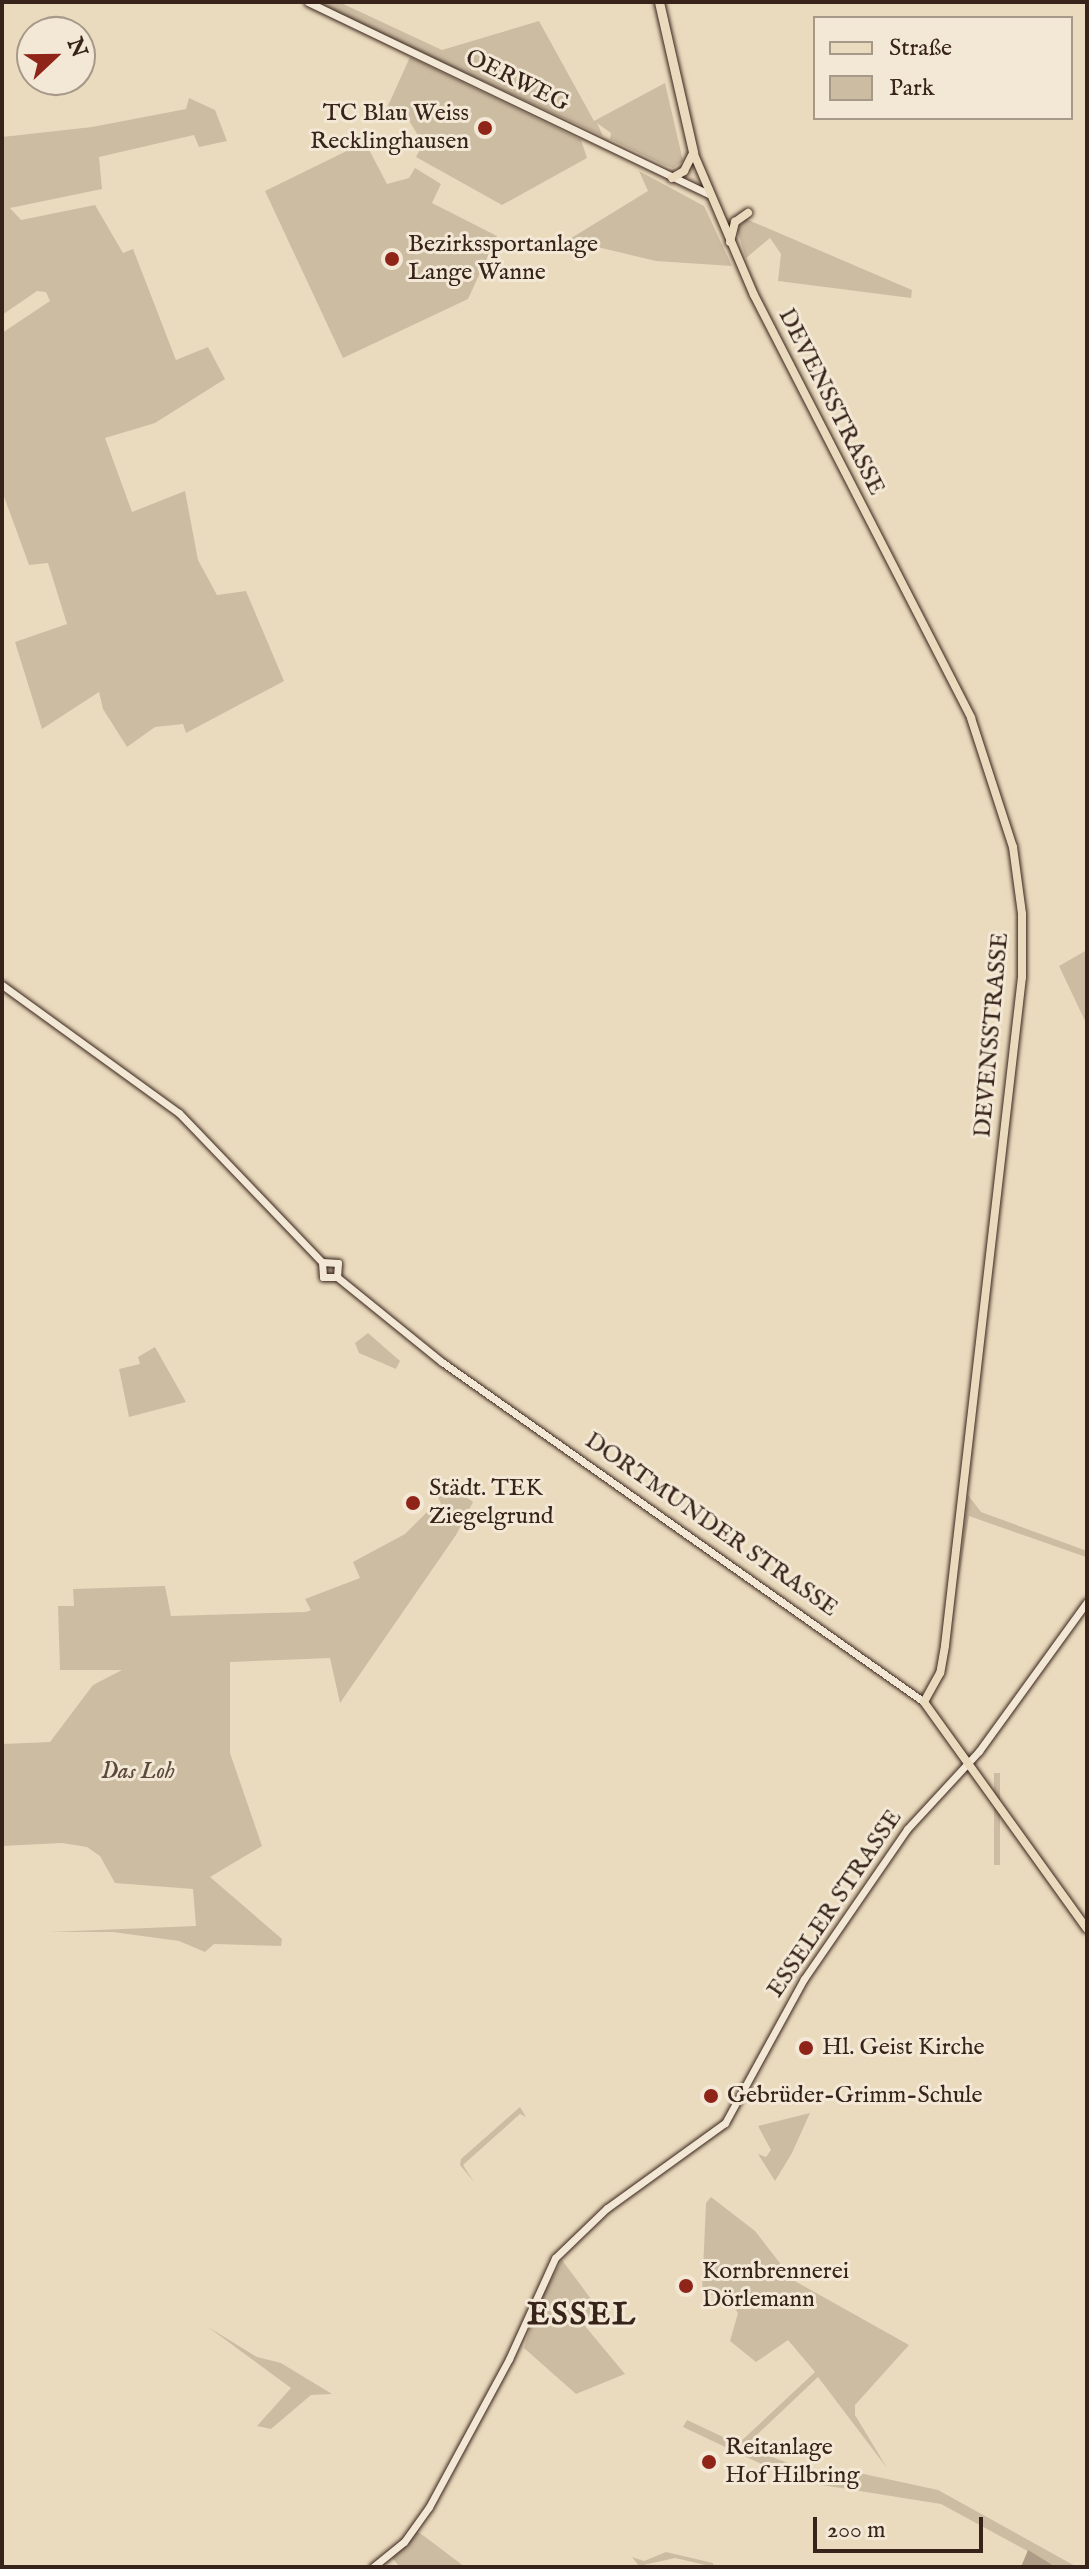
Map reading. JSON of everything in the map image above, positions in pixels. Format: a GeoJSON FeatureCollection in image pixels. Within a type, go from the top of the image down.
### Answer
{"type":"FeatureCollection","features":[{"type":"Feature","properties":{"kind":"highway"},"geometry":{"type":"LineString","coordinates":[[659,2],[693,152]]}},
{"type":"Feature","properties":{"kind":"main road","name":"OERWEG"},"geometry":{"type":"LineString","coordinates":[[308,2],[709,194]]}},
{"type":"Feature","properties":{"kind":"main road"},"geometry":{"type":"LineString","coordinates":[[672,178],[684,171],[693,152]]}},
{"type":"Feature","properties":{"kind":"main road","name":"DEVENSSTRASSE"},"geometry":{"type":"LineString","coordinates":[[693,152],[730,243],[971,718],[1003,804],[1017,873],[1022,977],[945,1646],[940,1673],[924,1702]]}},
{"type":"Feature","properties":{"kind":"main road"},"geometry":{"type":"LineString","coordinates":[[730,243],[735,222],[748,213]]}},
{"type":"Feature","properties":{"kind":"main road","name":"DORTMUNDER STRASSE"},"geometry":{"type":"LineString","coordinates":[[2,985],[179,1113],[322,1262],[323,1277],[337,1277],[432,1355],[924,1702],[971,1761],[1087,1929]]}},
{"type":"Feature","properties":{"kind":"main road","name":"DORTMUNDER STRASSE"},"geometry":{"type":"LineString","coordinates":[[322,1262],[338,1263],[337,1277]]}},
{"type":"Feature","properties":{"kind":"main road","name":"ESSELER STRASSE"},"geometry":{"type":"LineString","coordinates":[[373,2567],[404,2542],[429,2507],[505,2368],[555,2258],[597,2216],[725,2123],[804,1979],[907,1829],[971,1761],[1087,1602]]}},
{"type":"Feature","properties":{"kind":"green space"},"geometry":{"type":"Polygon","coordinates":[[[311,2],[339,2],[442,50],[539,21],[594,121],[665,83],[683,161],[673,168],[664,165],[610,139],[611,133],[597,123],[603,136],[311,2]]]}},
{"type":"Feature","properties":{"kind":"green space","name":"TC Blau Weiss Recklinghausen"},"geometry":{"type":"Polygon","coordinates":[[[410,57],[581,140],[587,158],[502,205],[416,157],[423,144],[407,117],[387,108],[410,57]]]}},
{"type":"Feature","properties":{"kind":"green space"},"geometry":{"type":"Polygon","coordinates":[[[189,98],[215,110],[227,141],[199,147],[194,135],[99,157],[102,189],[10,208],[21,220],[95,205],[123,253],[133,249],[176,360],[208,347],[225,379],[155,423],[105,438],[132,512],[185,491],[198,560],[217,595],[246,591],[284,681],[186,733],[183,724],[155,727],[127,747],[103,709],[99,692],[42,729],[15,642],[67,624],[48,563],[29,565],[2,491],[2,333],[50,301],[46,292],[37,291],[2,315],[2,137],[92,127],[186,109],[189,98]]]}},
{"type":"Feature","properties":{"kind":"green space","name":"Bezirkssportanlage Lange Wanne"},"geometry":{"type":"Polygon","coordinates":[[[365,142],[387,184],[409,178],[415,168],[441,184],[432,203],[497,236],[468,299],[343,358],[265,191],[365,142]]]}},
{"type":"Feature","properties":{"kind":"green space"},"geometry":{"type":"Polygon","coordinates":[[[639,171],[704,206],[732,266],[656,261],[568,240],[648,191],[639,171]]]}},
{"type":"Feature","properties":{"kind":"green space"},"geometry":{"type":"Polygon","coordinates":[[[746,219],[912,290],[911,298],[778,281],[781,254],[770,238],[746,258],[737,230],[746,219]]]}},
{"type":"Feature","properties":{"kind":"green space"},"geometry":{"type":"Polygon","coordinates":[[[1087,950],[1087,1025],[1059,966],[1087,950]]]}},
{"type":"Feature","properties":{"kind":"green space"},"geometry":{"type":"Polygon","coordinates":[[[368,1333],[400,1361],[396,1369],[359,1353],[355,1343],[368,1333]]]}},
{"type":"Feature","properties":{"kind":"green space"},"geometry":{"type":"Polygon","coordinates":[[[155,1347],[186,1402],[129,1417],[119,1369],[140,1364],[138,1357],[155,1347]]]}},
{"type":"Feature","properties":{"kind":"green space","name":"Das Loh"},"geometry":{"type":"Polygon","coordinates":[[[449,1484],[473,1502],[456,1535],[340,1703],[330,1658],[230,1662],[230,1753],[262,1846],[210,1877],[282,1939],[281,1946],[214,1944],[205,1952],[179,1941],[113,1932],[49,1932],[196,1926],[193,1889],[115,1883],[100,1856],[87,1847],[62,1843],[2,1846],[2,1744],[50,1742],[93,1685],[122,1670],[60,1670],[58,1606],[74,1606],[73,1589],[165,1586],[171,1616],[306,1612],[311,1610],[305,1599],[360,1578],[353,1562],[405,1534],[434,1505],[449,1521],[436,1493],[449,1484]]]}},
{"type":"Feature","properties":{"kind":"green space"},"geometry":{"type":"Polygon","coordinates":[[[968,1495],[981,1512],[1087,1551],[1086,1557],[969,1516],[957,1591],[968,1495]]]}},
{"type":"Feature","properties":{"kind":"green space"},"geometry":{"type":"Polygon","coordinates":[[[994,1773],[1000,1773],[1000,1865],[994,1865],[994,1773]]]}},
{"type":"Feature","properties":{"kind":"green space"},"geometry":{"type":"Polygon","coordinates":[[[520,2107],[526,2117],[520,2114],[463,2165],[474,2182],[460,2165],[461,2159],[520,2107]]]}},
{"type":"Feature","properties":{"kind":"green space"},"geometry":{"type":"Polygon","coordinates":[[[810,2113],[775,2181],[758,2154],[766,2157],[771,2150],[758,2126],[810,2113]]]}},
{"type":"Feature","properties":{"kind":"green space"},"geometry":{"type":"Polygon","coordinates":[[[711,2197],[755,2231],[793,2280],[909,2345],[855,2405],[855,2415],[887,2468],[818,2377],[744,2447],[811,2471],[848,2476],[850,2471],[938,2490],[1077,2567],[1057,2567],[941,2504],[797,2481],[683,2427],[687,2420],[738,2444],[815,2372],[788,2340],[756,2362],[730,2341],[738,2313],[727,2297],[702,2293],[706,2203],[711,2197]]]}},
{"type":"Feature","properties":{"kind":"green space"},"geometry":{"type":"Polygon","coordinates":[[[562,2260],[594,2303],[585,2326],[625,2374],[576,2394],[524,2348],[537,2306],[562,2260]]]}},
{"type":"Feature","properties":{"kind":"green space"},"geometry":{"type":"Polygon","coordinates":[[[208,2327],[257,2357],[281,2363],[332,2394],[311,2395],[271,2429],[257,2426],[291,2388],[208,2327]]]}},
{"type":"Feature","properties":{"kind":"green space"},"geometry":{"type":"Polygon","coordinates":[[[416,2531],[465,2567],[400,2567],[392,2558],[416,2531]]]}},
{"type":"Feature","properties":{"kind":"green space"},"geometry":{"type":"Polygon","coordinates":[[[666,2552],[713,2563],[714,2567],[675,2558],[639,2566],[632,2557],[644,2561],[666,2552]]]}},
{"type":"Feature","properties":{"kind":"shaded area"},"geometry":{"type":"Polygon","coordinates":[[[1028,2550],[1056,2567],[1021,2567],[1028,2550]]]}},
{"type":"Feature","properties":{"kind":"place","name":"TC Blau Weiss Recklinghausen"},"geometry":{"type":"Point","coordinates":[485,128]}},
{"type":"Feature","properties":{"kind":"place","name":"Bezirkssportanlage Lange Wanne"},"geometry":{"type":"Point","coordinates":[392,259]}},
{"type":"Feature","properties":{"kind":"place","name":"Städt. TEK Ziegelgrund"},"geometry":{"type":"Point","coordinates":[413,1503]}},
{"type":"Feature","properties":{"kind":"place","name":"Hl. Geist Kirche"},"geometry":{"type":"Point","coordinates":[806,2048]}},
{"type":"Feature","properties":{"kind":"place","name":"Gebrüder-Grimm-Schule"},"geometry":{"type":"Point","coordinates":[711,2096]}},
{"type":"Feature","properties":{"kind":"place","name":"Kornbrennerei Dörlemann"},"geometry":{"type":"Point","coordinates":[686,2286]}},
{"type":"Feature","properties":{"kind":"place","name":"Reitanlage Hof Hilbring"},"geometry":{"type":"Point","coordinates":[709,2462]}},
{"type":"Feature","properties":{"kind":"district","name":"ESSEL"},"geometry":{"type":"Point","coordinates":[582,2316]}}]}
